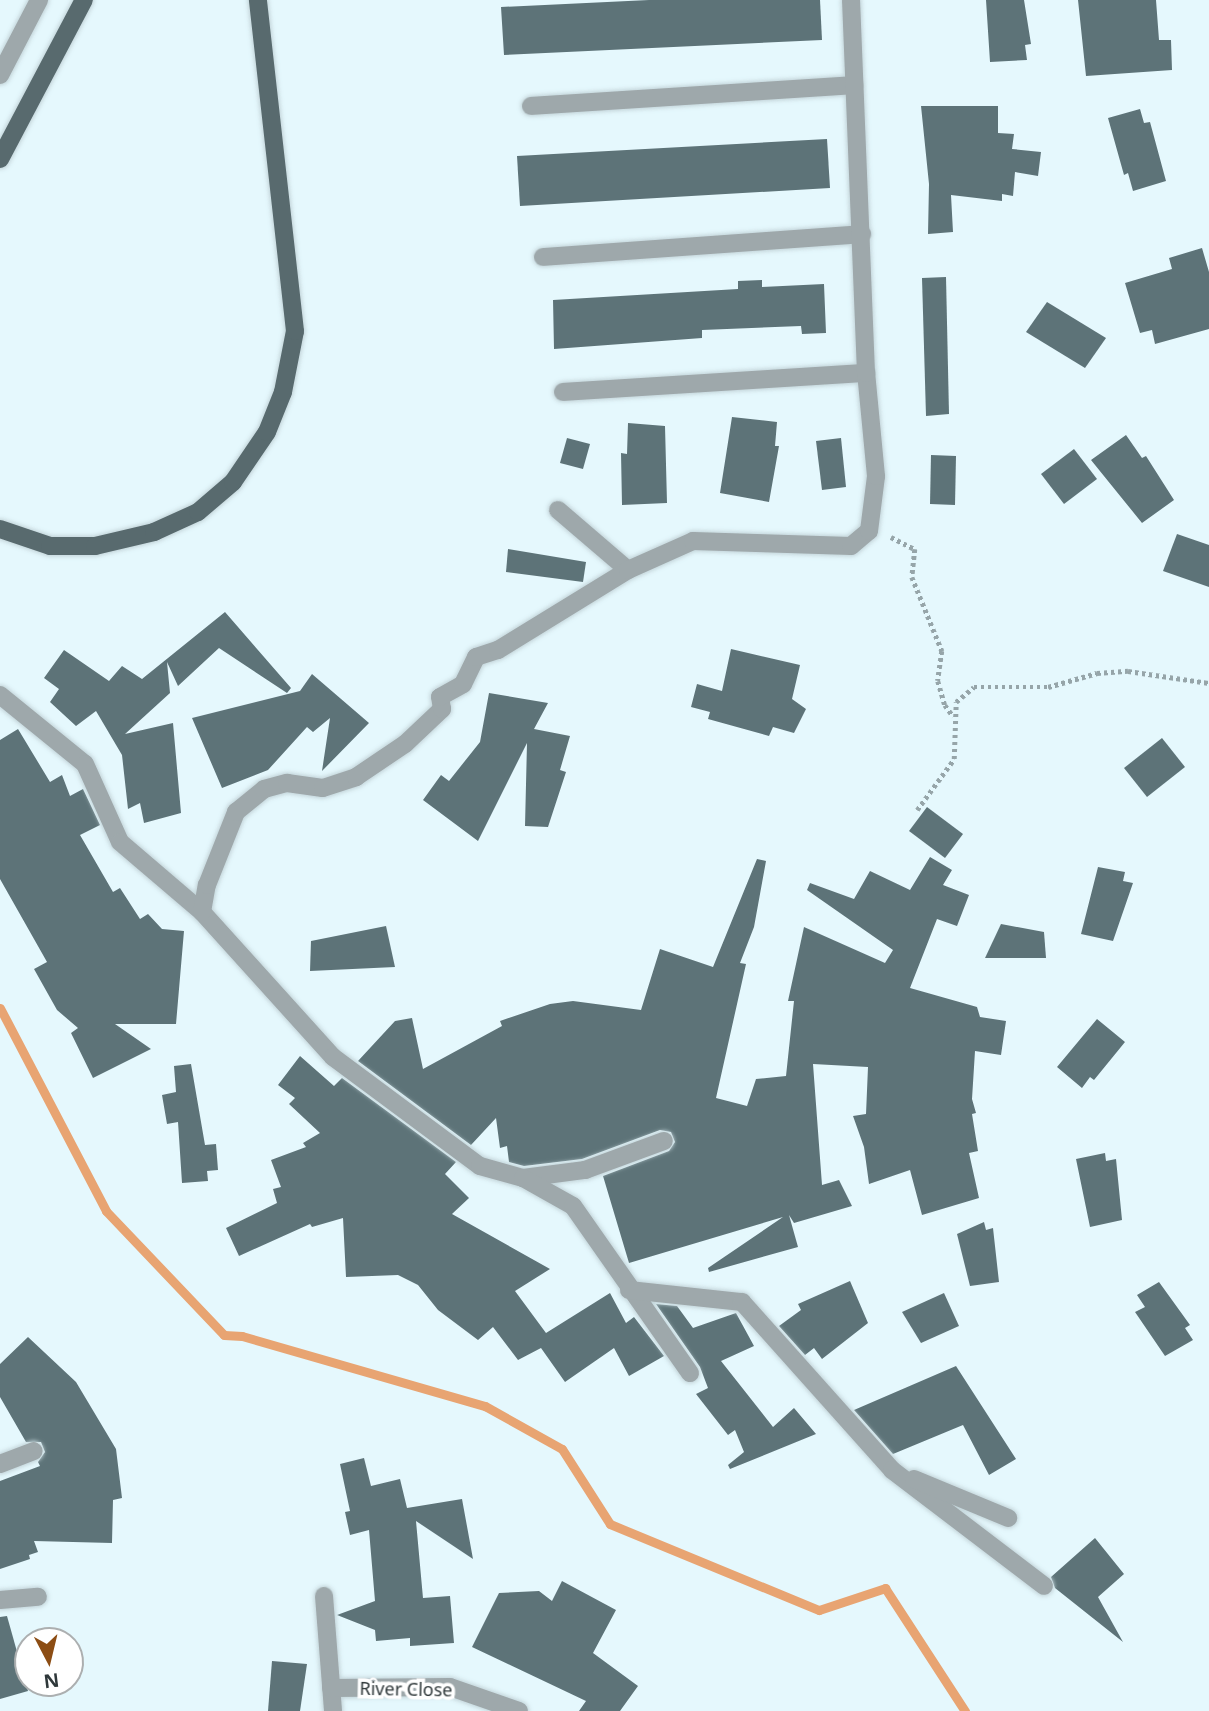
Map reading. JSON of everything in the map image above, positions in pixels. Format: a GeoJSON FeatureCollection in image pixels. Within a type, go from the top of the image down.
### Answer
{"type":"FeatureCollection","features":[{"type":"Feature","properties":{"kind":"main road"},"geometry":{"type":"LineString","coordinates":[[0,159],[84,0]]}},
{"type":"Feature","properties":{"kind":"main road"},"geometry":{"type":"LineString","coordinates":[[0,529],[50,546],[95,546],[154,532],[198,512],[233,482],[267,432],[283,393],[295,331],[258,0]]}},
{"type":"Feature","properties":{"kind":"street"},"geometry":{"type":"LineString","coordinates":[[0,75],[39,0]]}},
{"type":"Feature","properties":{"kind":"street"},"geometry":{"type":"LineString","coordinates":[[202,912],[207,885],[236,812],[264,789],[287,783],[323,788],[356,777],[404,744],[442,709],[440,697],[463,684],[476,657],[498,650],[628,569],[694,541],[851,546],[869,531],[876,476],[866,373],[851,0]]}},
{"type":"Feature","properties":{"kind":"street"},"geometry":{"type":"LineString","coordinates":[[531,106],[854,85]]}},
{"type":"Feature","properties":{"kind":"street"},"geometry":{"type":"LineString","coordinates":[[543,257],[862,234]]}},
{"type":"Feature","properties":{"kind":"street"},"geometry":{"type":"LineString","coordinates":[[563,392],[709,379],[866,373]]}},
{"type":"Feature","properties":{"kind":"street"},"geometry":{"type":"LineString","coordinates":[[558,510],[628,569]]}},
{"type":"Feature","properties":{"kind":"street"},"geometry":{"type":"LineString","coordinates":[[0,695],[85,764],[120,842],[202,912],[333,1057],[480,1166],[523,1178],[573,1206],[629,1290],[690,1373]]}},
{"type":"Feature","properties":{"kind":"street"},"geometry":{"type":"LineString","coordinates":[[523,1178],[585,1170],[664,1141]]}},
{"type":"Feature","properties":{"kind":"street"},"geometry":{"type":"LineString","coordinates":[[629,1290],[742,1302],[892,1470],[1044,1586]]}},
{"type":"Feature","properties":{"kind":"street"},"geometry":{"type":"LineString","coordinates":[[0,1464],[34,1451]]}},
{"type":"Feature","properties":{"kind":"street"},"geometry":{"type":"LineString","coordinates":[[892,1470],[1008,1518]]}},
{"type":"Feature","properties":{"kind":"street"},"geometry":{"type":"LineString","coordinates":[[324,1596],[332,1711]]}},
{"type":"Feature","properties":{"kind":"street"},"geometry":{"type":"LineString","coordinates":[[0,1600],[38,1597]]}},
{"type":"Feature","properties":{"kind":"street","name":"River Close"},"geometry":{"type":"LineString","coordinates":[[331,1688],[450,1687],[519,1711]]}},
{"type":"Feature","properties":{"kind":"path"},"geometry":{"type":"LineString","coordinates":[[869,531],[901,539],[915,549],[912,577],[942,652],[938,681],[945,705],[954,716]]}},
{"type":"Feature","properties":{"kind":"path"},"geometry":{"type":"LineString","coordinates":[[917,810],[954,759],[958,749],[954,716],[956,702],[974,687],[1048,687],[1097,673],[1128,671],[1209,683]]}},
{"type":"Feature","properties":{"kind":"building"},"geometry":{"type":"Polygon","coordinates":[[[649,0],[820,0],[822,40],[504,55],[501,7],[649,0]]]}},
{"type":"Feature","properties":{"kind":"building"},"geometry":{"type":"Polygon","coordinates":[[[986,0],[1024,0],[1031,44],[1025,45],[1027,60],[990,62],[986,0]]]}},
{"type":"Feature","properties":{"kind":"building"},"geometry":{"type":"Polygon","coordinates":[[[1078,0],[1156,0],[1159,40],[1171,40],[1172,70],[1086,76],[1078,0]]]}},
{"type":"Feature","properties":{"kind":"building"},"geometry":{"type":"Polygon","coordinates":[[[921,106],[998,106],[998,133],[1014,134],[1012,149],[1041,152],[1038,176],[1015,172],[1013,196],[1002,194],[1002,201],[951,195],[953,232],[928,234],[929,184],[921,106]]]}},
{"type":"Feature","properties":{"kind":"building"},"geometry":{"type":"Polygon","coordinates":[[[1140,109],[1144,123],[1150,122],[1166,181],[1133,191],[1128,173],[1124,175],[1108,118],[1140,109]]]}},
{"type":"Feature","properties":{"kind":"building"},"geometry":{"type":"Polygon","coordinates":[[[827,139],[830,188],[520,206],[517,156],[827,139]]]}},
{"type":"Feature","properties":{"kind":"building"},"geometry":{"type":"Polygon","coordinates":[[[1202,248],[1209,272],[1209,329],[1155,344],[1152,330],[1140,333],[1125,283],[1172,269],[1169,258],[1202,248]]]}},
{"type":"Feature","properties":{"kind":"building"},"geometry":{"type":"Polygon","coordinates":[[[946,277],[949,414],[926,416],[922,278],[946,277]]]}},
{"type":"Feature","properties":{"kind":"building"},"geometry":{"type":"Polygon","coordinates":[[[762,280],[762,287],[824,284],[826,333],[802,334],[801,326],[702,330],[702,338],[554,349],[553,300],[738,289],[738,281],[762,280]]]}},
{"type":"Feature","properties":{"kind":"building"},"geometry":{"type":"Polygon","coordinates":[[[1047,302],[1106,338],[1085,368],[1026,332],[1047,302]]]}},
{"type":"Feature","properties":{"kind":"building"},"geometry":{"type":"Polygon","coordinates":[[[732,417],[777,422],[775,446],[779,446],[769,502],[720,493],[732,417]]]}},
{"type":"Feature","properties":{"kind":"building"},"geometry":{"type":"Polygon","coordinates":[[[628,423],[665,426],[667,503],[622,505],[621,453],[627,454],[628,423]]]}},
{"type":"Feature","properties":{"kind":"building"},"geometry":{"type":"Polygon","coordinates":[[[1126,435],[1142,458],[1146,456],[1174,500],[1142,523],[1091,460],[1126,435]]]}},
{"type":"Feature","properties":{"kind":"building"},"geometry":{"type":"Polygon","coordinates":[[[567,438],[590,444],[583,469],[560,463],[567,438]]]}},
{"type":"Feature","properties":{"kind":"building"},"geometry":{"type":"Polygon","coordinates":[[[841,438],[846,487],[822,490],[816,441],[841,438]]]}},
{"type":"Feature","properties":{"kind":"building"},"geometry":{"type":"Polygon","coordinates":[[[1074,449],[1097,479],[1064,504],[1041,474],[1074,449]]]}},
{"type":"Feature","properties":{"kind":"building"},"geometry":{"type":"Polygon","coordinates":[[[931,455],[956,456],[955,505],[930,504],[931,455]]]}},
{"type":"Feature","properties":{"kind":"building"},"geometry":{"type":"Polygon","coordinates":[[[1177,534],[1209,545],[1209,587],[1163,571],[1177,534]]]}},
{"type":"Feature","properties":{"kind":"building"},"geometry":{"type":"Polygon","coordinates":[[[508,549],[586,562],[583,582],[506,572],[508,549]]]}},
{"type":"Feature","properties":{"kind":"building"},"geometry":{"type":"Polygon","coordinates":[[[225,612],[291,688],[287,693],[219,648],[178,686],[167,662],[170,693],[125,734],[173,723],[181,813],[144,823],[140,803],[128,809],[122,755],[96,711],[76,726],[50,702],[59,689],[44,678],[64,650],[109,681],[122,666],[142,679],[225,612]]]}},
{"type":"Feature","properties":{"kind":"building"},"geometry":{"type":"Polygon","coordinates":[[[731,649],[800,665],[792,699],[806,709],[794,733],[773,727],[769,736],[708,719],[710,712],[691,707],[697,684],[722,691],[731,649]]]}},
{"type":"Feature","properties":{"kind":"building"},"geometry":{"type":"Polygon","coordinates":[[[312,674],[369,723],[322,771],[330,718],[313,732],[307,727],[268,770],[222,788],[192,718],[300,691],[312,674]]]}},
{"type":"Feature","properties":{"kind":"building"},"geometry":{"type":"Polygon","coordinates":[[[489,693],[548,703],[534,729],[570,736],[560,770],[566,772],[548,827],[525,826],[527,743],[478,841],[423,800],[441,775],[449,781],[480,742],[489,693]]]}},
{"type":"Feature","properties":{"kind":"building"},"geometry":{"type":"Polygon","coordinates":[[[18,729],[50,782],[62,775],[70,796],[83,789],[100,825],[80,835],[113,892],[120,888],[140,919],[148,914],[162,929],[184,931],[176,1024],[115,1024],[151,1049],[93,1078],[71,1033],[78,1028],[57,1010],[34,969],[47,962],[0,879],[0,740],[18,729]]]}},
{"type":"Feature","properties":{"kind":"building"},"geometry":{"type":"Polygon","coordinates":[[[1162,738],[1185,767],[1147,797],[1124,768],[1162,738]]]}},
{"type":"Feature","properties":{"kind":"building"},"geometry":{"type":"Polygon","coordinates":[[[927,807],[963,834],[945,858],[909,831],[927,807]]]}},
{"type":"Feature","properties":{"kind":"building"},"geometry":{"type":"Polygon","coordinates":[[[930,857],[952,870],[943,885],[969,895],[957,926],[937,919],[910,988],[977,1007],[980,1017],[1006,1021],[1001,1055],[975,1051],[972,1099],[976,1113],[972,1114],[978,1151],[969,1153],[979,1198],[922,1215],[910,1170],[869,1184],[864,1147],[853,1116],[866,1114],[868,1067],[813,1064],[822,1185],[839,1180],[852,1206],[794,1223],[789,1215],[798,1247],[709,1272],[708,1268],[783,1217],[629,1263],[603,1176],[669,1151],[675,1142],[671,1132],[660,1130],[582,1159],[524,1166],[509,1162],[507,1146],[500,1148],[496,1118],[471,1145],[358,1061],[395,1021],[412,1018],[423,1069],[502,1026],[500,1021],[550,1004],[573,1001],[641,1010],[660,949],[713,967],[757,859],[766,861],[754,927],[740,963],[746,964],[716,1098],[747,1106],[756,1079],[786,1076],[794,1001],[788,1001],[804,927],[885,963],[893,950],[807,890],[810,883],[854,899],[870,871],[910,890],[930,857]]]}},
{"type":"Feature","properties":{"kind":"building"},"geometry":{"type":"Polygon","coordinates":[[[1098,867],[1125,872],[1123,881],[1133,883],[1113,941],[1081,934],[1098,867]]]}},
{"type":"Feature","properties":{"kind":"building"},"geometry":{"type":"Polygon","coordinates":[[[1001,924],[1044,932],[1046,958],[985,958],[1001,924]]]}},
{"type":"Feature","properties":{"kind":"building"},"geometry":{"type":"Polygon","coordinates":[[[386,926],[395,967],[310,971],[311,941],[386,926]]]}},
{"type":"Feature","properties":{"kind":"building"},"geometry":{"type":"Polygon","coordinates":[[[1097,1019],[1125,1042],[1094,1080],[1090,1077],[1082,1088],[1057,1067],[1097,1019]]]}},
{"type":"Feature","properties":{"kind":"building"},"geometry":{"type":"Polygon","coordinates":[[[300,1056],[334,1086],[342,1078],[456,1162],[445,1174],[469,1198],[452,1214],[550,1269],[515,1291],[546,1333],[610,1293],[626,1323],[634,1317],[664,1356],[629,1376],[614,1348],[565,1382],[541,1348],[518,1360],[493,1327],[478,1340],[438,1310],[418,1285],[398,1275],[346,1277],[343,1218],[312,1227],[310,1224],[239,1256],[226,1228],[277,1203],[273,1189],[281,1187],[271,1160],[306,1147],[303,1143],[320,1133],[289,1104],[295,1098],[278,1085],[300,1056]]]}},
{"type":"Feature","properties":{"kind":"building"},"geometry":{"type":"Polygon","coordinates":[[[191,1064],[205,1145],[216,1144],[218,1170],[207,1171],[208,1181],[182,1183],[178,1122],[167,1124],[162,1095],[176,1092],[174,1066],[191,1064]]]}},
{"type":"Feature","properties":{"kind":"building"},"geometry":{"type":"Polygon","coordinates":[[[1105,1153],[1106,1161],[1116,1159],[1122,1220],[1090,1227],[1076,1159],[1105,1153]]]}},
{"type":"Feature","properties":{"kind":"building"},"geometry":{"type":"Polygon","coordinates":[[[984,1222],[986,1230],[993,1228],[999,1282],[970,1286],[957,1234],[984,1222]]]}},
{"type":"Feature","properties":{"kind":"building"},"geometry":{"type":"Polygon","coordinates":[[[850,1281],[868,1323],[822,1359],[814,1348],[805,1355],[779,1326],[801,1310],[798,1304],[850,1281]]]}},
{"type":"Feature","properties":{"kind":"building"},"geometry":{"type":"Polygon","coordinates":[[[1159,1282],[1190,1325],[1185,1328],[1193,1340],[1165,1356],[1135,1312],[1145,1307],[1137,1295],[1159,1282]]]}},
{"type":"Feature","properties":{"kind":"building"},"geometry":{"type":"Polygon","coordinates":[[[944,1293],[959,1326],[921,1343],[902,1312],[944,1293]]]}},
{"type":"Feature","properties":{"kind":"building"},"geometry":{"type":"Polygon","coordinates":[[[656,1304],[677,1306],[693,1328],[736,1313],[754,1346],[721,1361],[773,1427],[794,1408],[816,1434],[730,1469],[728,1465],[744,1452],[735,1430],[728,1435],[696,1394],[708,1388],[700,1367],[656,1304]]]}},
{"type":"Feature","properties":{"kind":"building"},"geometry":{"type":"Polygon","coordinates":[[[28,1337],[76,1382],[116,1449],[122,1498],[113,1500],[112,1543],[34,1541],[38,1552],[29,1555],[30,1559],[0,1569],[0,1481],[40,1466],[38,1462],[45,1452],[41,1442],[26,1442],[0,1397],[0,1364],[28,1337]]]}},
{"type":"Feature","properties":{"kind":"building"},"geometry":{"type":"Polygon","coordinates":[[[956,1366],[1016,1459],[989,1475],[963,1425],[893,1454],[854,1410],[956,1366]]]}},
{"type":"Feature","properties":{"kind":"building"},"geometry":{"type":"Polygon","coordinates":[[[364,1458],[371,1486],[400,1479],[407,1508],[462,1499],[473,1559],[416,1521],[423,1598],[450,1596],[454,1643],[410,1646],[410,1638],[376,1641],[375,1630],[337,1615],[375,1601],[369,1530],[350,1535],[345,1512],[350,1511],[340,1464],[364,1458]]]}},
{"type":"Feature","properties":{"kind":"building"},"geometry":{"type":"Polygon","coordinates":[[[1095,1538],[1124,1574],[1098,1597],[1123,1642],[1055,1588],[1051,1577],[1095,1538]]]}},
{"type":"Feature","properties":{"kind":"building"},"geometry":{"type":"Polygon","coordinates":[[[562,1581],[616,1610],[593,1653],[638,1686],[620,1711],[579,1711],[586,1701],[472,1647],[499,1593],[539,1591],[552,1601],[562,1581]]]}},
{"type":"Feature","properties":{"kind":"building"},"geometry":{"type":"Polygon","coordinates":[[[7,1616],[14,1641],[14,1695],[0,1699],[0,1617],[7,1616]]]}},
{"type":"Feature","properties":{"kind":"building"},"geometry":{"type":"Polygon","coordinates":[[[272,1661],[307,1664],[300,1711],[268,1711],[272,1661]]]}},
{"type":"Feature","properties":{"kind":"waterway"},"geometry":{"type":"LineString","coordinates":[[0,1008],[106,1211],[224,1335],[242,1336],[485,1406],[562,1449],[610,1524],[819,1610],[885,1588],[965,1711]]}}]}
